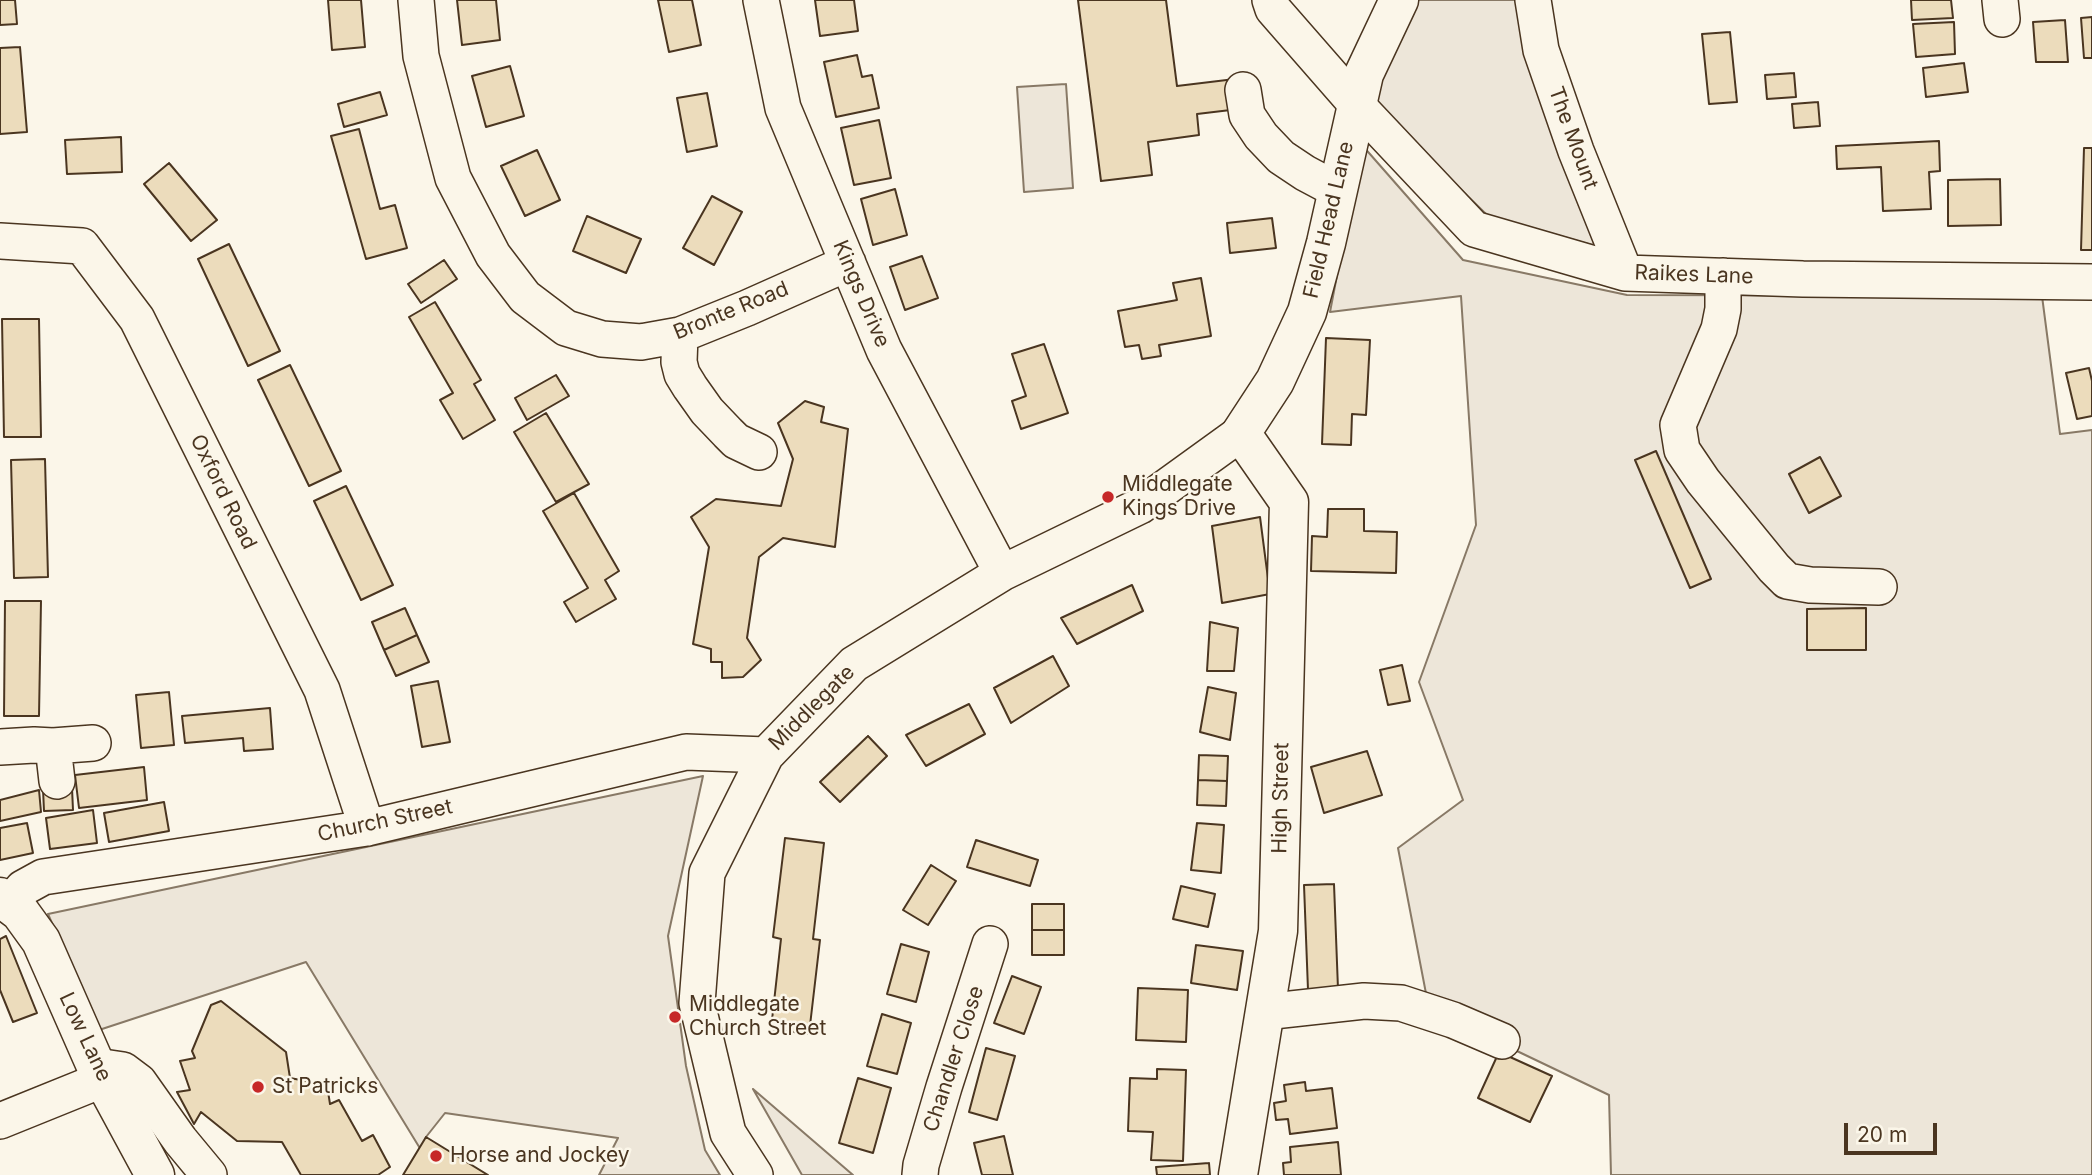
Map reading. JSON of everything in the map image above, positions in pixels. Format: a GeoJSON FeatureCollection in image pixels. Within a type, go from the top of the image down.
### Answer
{"type":"FeatureCollection","features":[{"type":"Feature","properties":{"kind":"main road","name":"Field Head Lane"},"geometry":{"type":"LineString","coordinates":[[1241,433],[1275,381],[1307,312],[1326,243],[1364,75],[1399,0]]}},
{"type":"Feature","properties":{"kind":"main road","name":"High Street"},"geometry":{"type":"LineString","coordinates":[[1238,1175],[1278,931],[1289,502],[1241,433]]}},
{"type":"Feature","properties":{"kind":"main road","name":"Low Lane"},"geometry":{"type":"LineString","coordinates":[[5,900],[20,912],[41,942],[100,1073],[155,1175]]}},
{"type":"Feature","properties":{"kind":"street","name":"Bronte Road"},"geometry":{"type":"LineString","coordinates":[[416,0],[421,56],[453,178],[492,255],[525,297],[566,328],[602,339],[641,342],[680,335],[848,263]]}},
{"type":"Feature","properties":{"kind":"street","name":"Kings Drive"},"geometry":{"type":"LineString","coordinates":[[761,0],[783,108],[884,350],[1002,573]]}},
{"type":"Feature","properties":{"kind":"street","name":"Raikes Lane"},"geometry":{"type":"LineString","coordinates":[[1270,0],[1273,9],[1356,104],[1474,229],[1625,273],[1802,279],[2092,282]]}},
{"type":"Feature","properties":{"kind":"street","name":"The Mount"},"geometry":{"type":"LineString","coordinates":[[1533,0],[1541,50],[1576,151],[1625,273]]}},
{"type":"Feature","properties":{"kind":"street"},"geometry":{"type":"LineString","coordinates":[[1243,90],[1247,115],[1281,157],[1338,190]]}},
{"type":"Feature","properties":{"kind":"street","name":"Oxford Road"},"geometry":{"type":"LineString","coordinates":[[0,241],[82,246],[137,319],[322,690],[366,828]]}},
{"type":"Feature","properties":{"kind":"street"},"geometry":{"type":"LineString","coordinates":[[1723,276],[1723,309],[1719,330],[1678,425],[1682,450],[1703,481],[1787,581],[1810,585],[1879,587]]}},
{"type":"Feature","properties":{"kind":"street"},"geometry":{"type":"LineString","coordinates":[[680,335],[679,362],[690,387],[707,411],[736,441],[759,452]]}},
{"type":"Feature","properties":{"kind":"street","name":"Middlegate"},"geometry":{"type":"LineString","coordinates":[[755,1175],[728,1133],[697,1003],[707,873],[766,755],[854,664],[1002,573],[1140,506],[1241,433]]}},
{"type":"Feature","properties":{"kind":"street"},"geometry":{"type":"LineString","coordinates":[[0,747],[53,747],[93,743]]}},
{"type":"Feature","properties":{"kind":"street"},"geometry":{"type":"LineString","coordinates":[[53,747],[57,781]]}},
{"type":"Feature","properties":{"kind":"street","name":"Church Street"},"geometry":{"type":"LineString","coordinates":[[5,900],[43,877],[366,828],[686,752],[766,755]]}},
{"type":"Feature","properties":{"kind":"street","name":"Chandler Close"},"geometry":{"type":"LineString","coordinates":[[920,1175],[944,1087],[990,944]]}},
{"type":"Feature","properties":{"kind":"street"},"geometry":{"type":"LineString","coordinates":[[1264,1012],[1363,1001],[1401,1003],[1453,1020],[1502,1041]]}},
{"type":"Feature","properties":{"kind":"street"},"geometry":{"type":"LineString","coordinates":[[0,1121],[100,1073],[123,1070],[139,1082],[180,1140],[209,1175]]}},
{"type":"Feature","properties":{"kind":"shaded area"},"geometry":{"type":"Polygon","coordinates":[[[1413,0],[1516,0],[1550,119],[1595,246],[1487,215],[1365,96],[1413,0]]]}},
{"type":"Feature","properties":{"kind":"shaded area"},"geometry":{"type":"Polygon","coordinates":[[[1066,84],[1073,188],[1024,192],[1017,87],[1066,84]]]}},
{"type":"Feature","properties":{"kind":"shaded area"},"geometry":{"type":"Polygon","coordinates":[[[1362,145],[1463,260],[1627,295],[2042,296],[2060,434],[2092,430],[2092,1175],[1611,1175],[1609,1095],[1429,1009],[1398,848],[1463,800],[1419,682],[1476,525],[1461,296],[1330,312],[1362,145]]]}},
{"type":"Feature","properties":{"kind":"shaded area"},"geometry":{"type":"Polygon","coordinates":[[[703,776],[668,936],[686,1066],[705,1150],[720,1175],[599,1175],[618,1138],[445,1113],[426,1137],[421,1150],[306,962],[99,1030],[48,914],[703,776]]]}},
{"type":"Feature","properties":{"kind":"shaded area"},"geometry":{"type":"Polygon","coordinates":[[[753,1089],[853,1175],[802,1175],[753,1089]]]}},
{"type":"Feature","properties":{"kind":"building"},"geometry":{"type":"Polygon","coordinates":[[[0,0],[15,0],[17,24],[0,25],[0,0]]]}},
{"type":"Feature","properties":{"kind":"building"},"geometry":{"type":"Polygon","coordinates":[[[328,0],[361,0],[365,47],[332,50],[328,0]]]}},
{"type":"Feature","properties":{"kind":"building"},"geometry":{"type":"Polygon","coordinates":[[[457,0],[496,0],[500,40],[462,45],[457,0]]]}},
{"type":"Feature","properties":{"kind":"building"},"geometry":{"type":"Polygon","coordinates":[[[658,0],[692,0],[701,45],[669,52],[658,0]]]}},
{"type":"Feature","properties":{"kind":"building"},"geometry":{"type":"Polygon","coordinates":[[[815,0],[854,0],[858,31],[820,36],[815,0]]]}},
{"type":"Feature","properties":{"kind":"building"},"geometry":{"type":"Polygon","coordinates":[[[1078,0],[1166,0],[1177,86],[1235,79],[1239,109],[1197,114],[1199,135],[1148,142],[1152,175],[1101,181],[1078,0]]]}},
{"type":"Feature","properties":{"kind":"building"},"geometry":{"type":"Polygon","coordinates":[[[1911,0],[1951,0],[1953,18],[1912,20],[1911,0]]]}},
{"type":"Feature","properties":{"kind":"building"},"geometry":{"type":"Polygon","coordinates":[[[2092,17],[2092,58],[2084,58],[2081,18],[2092,17]]]}},
{"type":"Feature","properties":{"kind":"building"},"geometry":{"type":"Polygon","coordinates":[[[2065,20],[2068,62],[2036,62],[2033,22],[2065,20]]]}},
{"type":"Feature","properties":{"kind":"building"},"geometry":{"type":"Polygon","coordinates":[[[1954,22],[1955,54],[1916,57],[1913,24],[1954,22]]]}},
{"type":"Feature","properties":{"kind":"building"},"geometry":{"type":"Polygon","coordinates":[[[1730,32],[1737,102],[1709,104],[1702,34],[1730,32]]]}},
{"type":"Feature","properties":{"kind":"building"},"geometry":{"type":"Polygon","coordinates":[[[20,47],[27,132],[0,134],[0,48],[20,47]]]}},
{"type":"Feature","properties":{"kind":"building"},"geometry":{"type":"Polygon","coordinates":[[[857,55],[862,77],[872,75],[879,108],[836,117],[824,62],[857,55]]]}},
{"type":"Feature","properties":{"kind":"building"},"geometry":{"type":"Polygon","coordinates":[[[1964,63],[1968,92],[1926,97],[1923,68],[1964,63]]]}},
{"type":"Feature","properties":{"kind":"building"},"geometry":{"type":"Polygon","coordinates":[[[510,66],[524,116],[486,127],[472,76],[510,66]]]}},
{"type":"Feature","properties":{"kind":"building"},"geometry":{"type":"Polygon","coordinates":[[[1794,73],[1796,97],[1767,99],[1765,75],[1794,73]]]}},
{"type":"Feature","properties":{"kind":"building"},"geometry":{"type":"Polygon","coordinates":[[[380,92],[387,115],[344,127],[338,104],[380,92]]]}},
{"type":"Feature","properties":{"kind":"building"},"geometry":{"type":"Polygon","coordinates":[[[707,93],[717,146],[687,152],[677,98],[707,93]]]}},
{"type":"Feature","properties":{"kind":"building"},"geometry":{"type":"Polygon","coordinates":[[[1818,102],[1820,126],[1794,128],[1792,104],[1818,102]]]}},
{"type":"Feature","properties":{"kind":"building"},"geometry":{"type":"Polygon","coordinates":[[[879,120],[891,178],[854,185],[841,128],[879,120]]]}},
{"type":"Feature","properties":{"kind":"building"},"geometry":{"type":"Polygon","coordinates":[[[359,129],[380,209],[395,205],[407,248],[366,259],[331,136],[359,129]]]}},
{"type":"Feature","properties":{"kind":"building"},"geometry":{"type":"Polygon","coordinates":[[[121,137],[122,172],[67,174],[65,140],[121,137]]]}},
{"type":"Feature","properties":{"kind":"building"},"geometry":{"type":"Polygon","coordinates":[[[1939,141],[1940,171],[1929,172],[1931,209],[1883,211],[1881,167],[1837,169],[1836,146],[1939,141]]]}},
{"type":"Feature","properties":{"kind":"building"},"geometry":{"type":"Polygon","coordinates":[[[2084,148],[2092,148],[2092,250],[2081,250],[2084,148]]]}},
{"type":"Feature","properties":{"kind":"building"},"geometry":{"type":"Polygon","coordinates":[[[537,150],[560,200],[525,216],[501,166],[537,150]]]}},
{"type":"Feature","properties":{"kind":"building"},"geometry":{"type":"Polygon","coordinates":[[[169,163],[217,220],[191,241],[144,184],[169,163]]]}},
{"type":"Feature","properties":{"kind":"building"},"geometry":{"type":"Polygon","coordinates":[[[2000,179],[2001,225],[1948,226],[1948,180],[2000,179]]]}},
{"type":"Feature","properties":{"kind":"building"},"geometry":{"type":"Polygon","coordinates":[[[895,189],[907,235],[873,245],[861,199],[895,189]]]}},
{"type":"Feature","properties":{"kind":"building"},"geometry":{"type":"Polygon","coordinates":[[[712,196],[742,212],[714,265],[683,248],[712,196]]]}},
{"type":"Feature","properties":{"kind":"building"},"geometry":{"type":"Polygon","coordinates":[[[587,216],[641,239],[626,273],[573,251],[587,216]]]}},
{"type":"Feature","properties":{"kind":"building"},"geometry":{"type":"Polygon","coordinates":[[[1272,218],[1276,248],[1230,253],[1227,223],[1272,218]]]}},
{"type":"Feature","properties":{"kind":"building"},"geometry":{"type":"Polygon","coordinates":[[[229,244],[280,351],[248,366],[198,259],[229,244]]]}},
{"type":"Feature","properties":{"kind":"building"},"geometry":{"type":"Polygon","coordinates":[[[922,256],[938,298],[905,310],[890,267],[922,256]]]}},
{"type":"Feature","properties":{"kind":"building"},"geometry":{"type":"Polygon","coordinates":[[[444,260],[457,279],[421,303],[408,284],[444,260]]]}},
{"type":"Feature","properties":{"kind":"building"},"geometry":{"type":"Polygon","coordinates":[[[1201,278],[1211,336],[1159,345],[1161,356],[1142,359],[1139,345],[1125,347],[1118,311],[1177,300],[1173,283],[1201,278]]]}},
{"type":"Feature","properties":{"kind":"building"},"geometry":{"type":"Polygon","coordinates":[[[435,302],[481,380],[474,384],[495,420],[463,439],[440,400],[453,393],[409,317],[435,302]]]}},
{"type":"Feature","properties":{"kind":"building"},"geometry":{"type":"Polygon","coordinates":[[[2,319],[39,319],[41,437],[4,437],[2,319]]]}},
{"type":"Feature","properties":{"kind":"building"},"geometry":{"type":"Polygon","coordinates":[[[1326,338],[1370,340],[1366,415],[1352,414],[1351,445],[1322,444],[1326,338]]]}},
{"type":"Feature","properties":{"kind":"building"},"geometry":{"type":"Polygon","coordinates":[[[1044,344],[1068,413],[1021,429],[1012,401],[1026,396],[1012,354],[1044,344]]]}},
{"type":"Feature","properties":{"kind":"building"},"geometry":{"type":"Polygon","coordinates":[[[290,365],[341,471],[309,486],[258,380],[290,365]]]}},
{"type":"Feature","properties":{"kind":"building"},"geometry":{"type":"Polygon","coordinates":[[[2089,368],[2092,381],[2092,416],[2077,419],[2066,373],[2089,368]]]}},
{"type":"Feature","properties":{"kind":"building"},"geometry":{"type":"Polygon","coordinates":[[[556,375],[569,396],[527,420],[515,398],[556,375]]]}},
{"type":"Feature","properties":{"kind":"building"},"geometry":{"type":"Polygon","coordinates":[[[805,401],[824,407],[821,422],[848,429],[835,547],[783,538],[759,557],[747,638],[761,660],[743,677],[722,678],[722,662],[711,662],[711,649],[693,644],[709,547],[691,517],[716,499],[781,506],[793,459],[778,423],[805,401]]]}},
{"type":"Feature","properties":{"kind":"building"},"geometry":{"type":"Polygon","coordinates":[[[546,413],[589,484],[556,502],[514,432],[546,413]]]}},
{"type":"Feature","properties":{"kind":"building"},"geometry":{"type":"Polygon","coordinates":[[[1656,451],[1711,579],[1690,588],[1635,460],[1656,451]]]}},
{"type":"Feature","properties":{"kind":"building"},"geometry":{"type":"Polygon","coordinates":[[[1820,457],[1841,496],[1809,513],[1789,474],[1820,457]]]}},
{"type":"Feature","properties":{"kind":"building"},"geometry":{"type":"Polygon","coordinates":[[[45,459],[48,577],[14,578],[11,460],[45,459]]]}},
{"type":"Feature","properties":{"kind":"building"},"geometry":{"type":"Polygon","coordinates":[[[346,486],[393,585],[361,600],[314,501],[346,486]]]}},
{"type":"Feature","properties":{"kind":"building"},"geometry":{"type":"Polygon","coordinates":[[[574,493],[619,571],[605,580],[616,599],[576,622],[564,602],[588,588],[543,511],[574,493]]]}},
{"type":"Feature","properties":{"kind":"building"},"geometry":{"type":"Polygon","coordinates":[[[1328,509],[1364,509],[1364,531],[1397,532],[1396,573],[1311,571],[1312,536],[1327,537],[1328,509]]]}},
{"type":"Feature","properties":{"kind":"building"},"geometry":{"type":"Polygon","coordinates":[[[1260,517],[1270,594],[1222,603],[1212,526],[1260,517]]]}},
{"type":"Feature","properties":{"kind":"building"},"geometry":{"type":"Polygon","coordinates":[[[1132,585],[1143,611],[1077,644],[1061,618],[1132,585]]]}},
{"type":"Feature","properties":{"kind":"building"},"geometry":{"type":"Polygon","coordinates":[[[5,601],[41,601],[39,716],[4,716],[5,601]]]}},
{"type":"Feature","properties":{"kind":"building"},"geometry":{"type":"Polygon","coordinates":[[[405,608],[417,635],[384,650],[372,622],[405,608]]]}},
{"type":"Feature","properties":{"kind":"building"},"geometry":{"type":"Polygon","coordinates":[[[1866,608],[1866,650],[1807,650],[1807,609],[1866,608]]]}},
{"type":"Feature","properties":{"kind":"building"},"geometry":{"type":"Polygon","coordinates":[[[1210,622],[1238,628],[1234,671],[1207,671],[1210,622]]]}},
{"type":"Feature","properties":{"kind":"building"},"geometry":{"type":"Polygon","coordinates":[[[417,635],[429,662],[396,676],[384,650],[417,635]]]}},
{"type":"Feature","properties":{"kind":"building"},"geometry":{"type":"Polygon","coordinates":[[[1053,656],[1069,686],[1011,723],[994,688],[1053,656]]]}},
{"type":"Feature","properties":{"kind":"building"},"geometry":{"type":"Polygon","coordinates":[[[1402,665],[1410,701],[1388,705],[1380,670],[1402,665]]]}},
{"type":"Feature","properties":{"kind":"building"},"geometry":{"type":"Polygon","coordinates":[[[438,681],[450,742],[422,747],[411,686],[438,681]]]}},
{"type":"Feature","properties":{"kind":"building"},"geometry":{"type":"Polygon","coordinates":[[[1208,687],[1236,693],[1230,740],[1200,732],[1208,687]]]}},
{"type":"Feature","properties":{"kind":"building"},"geometry":{"type":"Polygon","coordinates":[[[169,692],[174,745],[141,748],[136,695],[169,692]]]}},
{"type":"Feature","properties":{"kind":"building"},"geometry":{"type":"Polygon","coordinates":[[[969,704],[985,734],[926,766],[906,735],[969,704]]]}},
{"type":"Feature","properties":{"kind":"building"},"geometry":{"type":"Polygon","coordinates":[[[270,708],[273,749],[244,751],[243,738],[185,743],[182,716],[270,708]]]}},
{"type":"Feature","properties":{"kind":"building"},"geometry":{"type":"Polygon","coordinates":[[[868,736],[887,756],[840,802],[820,782],[868,736]]]}},
{"type":"Feature","properties":{"kind":"building"},"geometry":{"type":"Polygon","coordinates":[[[1367,751],[1382,795],[1324,813],[1311,767],[1367,751]]]}},
{"type":"Feature","properties":{"kind":"building"},"geometry":{"type":"Polygon","coordinates":[[[1199,755],[1228,756],[1227,781],[1198,780],[1199,755]]]}},
{"type":"Feature","properties":{"kind":"building"},"geometry":{"type":"Polygon","coordinates":[[[144,767],[147,800],[79,808],[75,775],[144,767]]]}},
{"type":"Feature","properties":{"kind":"building"},"geometry":{"type":"Polygon","coordinates":[[[1198,780],[1227,781],[1226,806],[1197,805],[1198,780]]]}},
{"type":"Feature","properties":{"kind":"building"},"geometry":{"type":"Polygon","coordinates":[[[72,788],[73,810],[44,811],[43,789],[72,788]]]}},
{"type":"Feature","properties":{"kind":"building"},"geometry":{"type":"Polygon","coordinates":[[[39,790],[41,812],[0,821],[0,800],[39,790]]]}},
{"type":"Feature","properties":{"kind":"building"},"geometry":{"type":"Polygon","coordinates":[[[164,802],[169,831],[109,842],[104,813],[164,802]]]}},
{"type":"Feature","properties":{"kind":"building"},"geometry":{"type":"Polygon","coordinates":[[[93,810],[97,843],[50,849],[46,818],[93,810]]]}},
{"type":"Feature","properties":{"kind":"building"},"geometry":{"type":"Polygon","coordinates":[[[27,823],[33,853],[0,860],[0,828],[27,823]]]}},
{"type":"Feature","properties":{"kind":"building"},"geometry":{"type":"Polygon","coordinates":[[[1197,823],[1224,825],[1221,873],[1191,870],[1197,823]]]}},
{"type":"Feature","properties":{"kind":"building"},"geometry":{"type":"Polygon","coordinates":[[[785,838],[824,843],[813,939],[820,940],[809,1034],[771,1029],[781,939],[773,937],[785,838]]]}},
{"type":"Feature","properties":{"kind":"building"},"geometry":{"type":"Polygon","coordinates":[[[976,840],[1038,860],[1030,886],[967,867],[976,840]]]}},
{"type":"Feature","properties":{"kind":"building"},"geometry":{"type":"Polygon","coordinates":[[[931,865],[956,881],[928,925],[903,910],[931,865]]]}},
{"type":"Feature","properties":{"kind":"building"},"geometry":{"type":"Polygon","coordinates":[[[1334,884],[1338,989],[1308,990],[1304,885],[1334,884]]]}},
{"type":"Feature","properties":{"kind":"building"},"geometry":{"type":"Polygon","coordinates":[[[1181,886],[1215,894],[1208,927],[1173,919],[1181,886]]]}},
{"type":"Feature","properties":{"kind":"building"},"geometry":{"type":"Polygon","coordinates":[[[1032,904],[1064,904],[1064,930],[1032,930],[1032,904]]]}},
{"type":"Feature","properties":{"kind":"building"},"geometry":{"type":"Polygon","coordinates":[[[1032,930],[1064,930],[1064,955],[1032,955],[1032,930]]]}},
{"type":"Feature","properties":{"kind":"building"},"geometry":{"type":"Polygon","coordinates":[[[6,936],[37,1013],[13,1022],[0,990],[0,939],[6,936]]]}},
{"type":"Feature","properties":{"kind":"building"},"geometry":{"type":"Polygon","coordinates":[[[901,944],[929,952],[916,1002],[887,994],[901,944]]]}},
{"type":"Feature","properties":{"kind":"building"},"geometry":{"type":"Polygon","coordinates":[[[1196,945],[1243,951],[1237,990],[1191,983],[1196,945]]]}},
{"type":"Feature","properties":{"kind":"building"},"geometry":{"type":"Polygon","coordinates":[[[1012,976],[1041,987],[1024,1034],[994,1023],[1012,976]]]}},
{"type":"Feature","properties":{"kind":"building"},"geometry":{"type":"Polygon","coordinates":[[[1138,988],[1188,990],[1186,1042],[1136,1040],[1138,988]]]}},
{"type":"Feature","properties":{"kind":"building","name":"St Patricks"},"geometry":{"type":"Polygon","coordinates":[[[221,1001],[286,1052],[290,1078],[327,1085],[330,1104],[339,1100],[362,1141],[373,1135],[390,1167],[378,1175],[301,1175],[282,1142],[237,1141],[201,1112],[194,1124],[177,1092],[190,1090],[180,1061],[195,1058],[192,1051],[211,1005],[221,1001]]]}},
{"type":"Feature","properties":{"kind":"building"},"geometry":{"type":"Polygon","coordinates":[[[882,1014],[911,1023],[897,1074],[867,1066],[882,1014]]]}},
{"type":"Feature","properties":{"kind":"building"},"geometry":{"type":"Polygon","coordinates":[[[986,1048],[1015,1056],[997,1120],[969,1112],[986,1048]]]}},
{"type":"Feature","properties":{"kind":"building"},"geometry":{"type":"Polygon","coordinates":[[[1499,1052],[1552,1076],[1530,1122],[1478,1098],[1499,1052]]]}},
{"type":"Feature","properties":{"kind":"building"},"geometry":{"type":"Polygon","coordinates":[[[1157,1069],[1186,1070],[1183,1161],[1151,1160],[1153,1132],[1128,1131],[1130,1078],[1157,1079],[1157,1069]]]}},
{"type":"Feature","properties":{"kind":"building"},"geometry":{"type":"Polygon","coordinates":[[[858,1078],[891,1088],[873,1153],[839,1143],[858,1078]]]}},
{"type":"Feature","properties":{"kind":"building"},"geometry":{"type":"Polygon","coordinates":[[[1305,1082],[1306,1091],[1332,1088],[1337,1128],[1290,1134],[1288,1119],[1276,1120],[1274,1103],[1286,1101],[1284,1085],[1305,1082]]]}},
{"type":"Feature","properties":{"kind":"building"},"geometry":{"type":"Polygon","coordinates":[[[1004,1136],[1013,1175],[982,1175],[974,1143],[1004,1136]]]}},
{"type":"Feature","properties":{"kind":"building","name":"Horse and Jockey"},"geometry":{"type":"Polygon","coordinates":[[[426,1137],[488,1175],[403,1175],[426,1137]]]}},
{"type":"Feature","properties":{"kind":"building"},"geometry":{"type":"Polygon","coordinates":[[[1338,1142],[1341,1175],[1284,1175],[1283,1163],[1291,1162],[1290,1147],[1338,1142]]]}},
{"type":"Feature","properties":{"kind":"building"},"geometry":{"type":"Polygon","coordinates":[[[1209,1163],[1210,1175],[1157,1175],[1156,1167],[1209,1163]]]}},
{"type":"Feature","properties":{"kind":"place","name":"Middlegate Kings Drive"},"geometry":{"type":"Point","coordinates":[1108,497]}},
{"type":"Feature","properties":{"kind":"place","name":"Middlegate Church Street"},"geometry":{"type":"Point","coordinates":[675,1017]}},
{"type":"Feature","properties":{"kind":"place","name":"St Patricks"},"geometry":{"type":"Point","coordinates":[258,1087]}},
{"type":"Feature","properties":{"kind":"place","name":"Horse and Jockey"},"geometry":{"type":"Point","coordinates":[436,1156]}}]}
